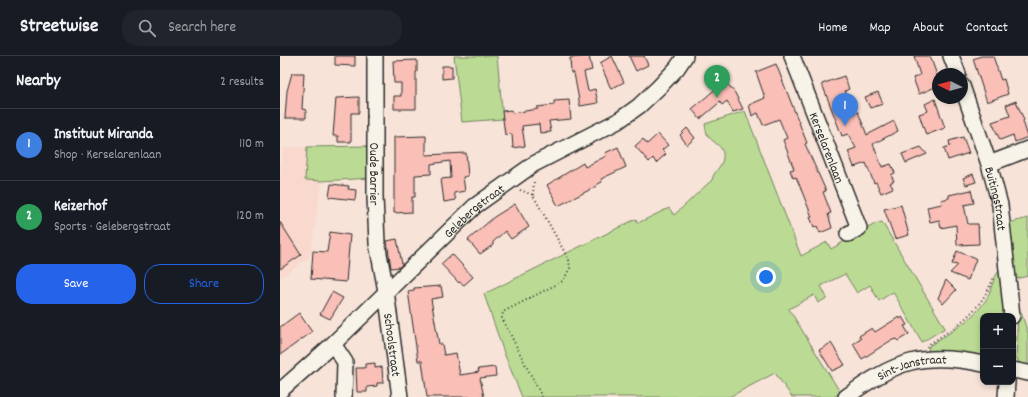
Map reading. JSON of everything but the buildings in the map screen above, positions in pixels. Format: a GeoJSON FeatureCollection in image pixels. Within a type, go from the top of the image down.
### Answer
{"type":"FeatureCollection","features":[{"type":"Feature","properties":{"kind":"street","name":"Oude Barrier"},"geometry":{"type":"LineString","coordinates":[[375,56],[375,197],[377,243],[386,292]]}},
{"type":"Feature","properties":{"kind":"street","name":"Gelebergstraat"},"geometry":{"type":"LineString","coordinates":[[280,391],[333,344],[475,206],[534,164],[623,117],[639,106],[677,68],[685,56]]}},
{"type":"Feature","properties":{"kind":"street","name":"Kerselarenlaan"},"geometry":{"type":"LineString","coordinates":[[792,56],[859,228],[848,234]]}},
{"type":"Feature","properties":{"kind":"street"},"geometry":{"type":"LineString","coordinates":[[951,56],[956,68]]}},
{"type":"Feature","properties":{"kind":"street","name":"Buitingstraat"},"geometry":{"type":"LineString","coordinates":[[968,103],[989,164],[1000,205],[1012,313]]}},
{"type":"Feature","properties":{"kind":"street"},"geometry":{"type":"LineString","coordinates":[[989,164],[1028,149]]}},
{"type":"Feature","properties":{"kind":"street","name":"Schoolstraat"},"geometry":{"type":"LineString","coordinates":[[386,292],[400,397]]}},
{"type":"Feature","properties":{"kind":"street"},"geometry":{"type":"LineString","coordinates":[[333,344],[346,362],[344,397]]}},
{"type":"Feature","properties":{"kind":"street","name":"Sint-Janstraat"},"geometry":{"type":"LineString","coordinates":[[846,397],[864,384],[900,364],[926,359],[954,358],[980,363]]}},
{"type":"Feature","properties":{"kind":"street"},"geometry":{"type":"LineString","coordinates":[[1016,371],[1028,373]]}},
{"type":"Feature","properties":{"kind":"street"},"geometry":{"type":"LineString","coordinates":[[1006,397],[1007,385]]}},
{"type":"Feature","properties":{"kind":"path"},"geometry":{"type":"LineString","coordinates":[[506,184],[533,195],[569,260],[570,268],[564,281],[503,312],[502,318],[542,397]]}},
{"type":"Feature","properties":{"kind":"path"},"geometry":{"type":"LineString","coordinates":[[926,359],[928,345],[968,318],[990,289],[995,275]]}},
{"type":"Feature","properties":{"kind":"shaded area"},"geometry":{"type":"Polygon","coordinates":[[[307,147],[305,180],[322,181],[310,257],[280,278],[280,175],[283,148],[307,147]]]}},
{"type":"Feature","properties":{"kind":"green space"},"geometry":{"type":"Polygon","coordinates":[[[454,56],[497,56],[503,119],[462,122],[454,56]]]}},
{"type":"Feature","properties":{"kind":"green space"},"geometry":{"type":"Polygon","coordinates":[[[745,111],[801,256],[827,242],[831,249],[875,224],[882,222],[945,328],[922,342],[893,292],[879,301],[870,285],[857,293],[845,274],[821,286],[827,298],[818,303],[814,295],[789,309],[840,392],[834,397],[792,397],[775,373],[729,397],[522,397],[504,353],[484,294],[636,219],[638,223],[669,208],[674,215],[712,180],[722,161],[723,154],[721,148],[708,136],[705,124],[745,111]]]}},
{"type":"Feature","properties":{"kind":"green space"},"geometry":{"type":"Polygon","coordinates":[[[371,146],[371,178],[322,181],[305,180],[307,147],[371,146]]]}},
{"type":"Feature","properties":{"kind":"green space"},"geometry":{"type":"Polygon","coordinates":[[[1028,218],[1028,276],[1015,279],[1008,223],[1028,218]]]}},
{"type":"Feature","properties":{"kind":"green space"},"geometry":{"type":"Polygon","coordinates":[[[999,271],[1002,273],[1006,313],[980,313],[980,359],[928,351],[929,346],[960,326],[974,314],[988,297],[999,271]]]}},
{"type":"Feature","properties":{"kind":"green space"},"geometry":{"type":"Polygon","coordinates":[[[1021,312],[1028,333],[1028,369],[1020,365],[1016,357],[1018,313],[1021,312]]]}},
{"type":"Feature","properties":{"kind":"place","name":"Keizerhof"},"geometry":{"type":"Point","coordinates":[717,98]}},
{"type":"Feature","properties":{"kind":"place","name":"Instituut Miranda"},"geometry":{"type":"Point","coordinates":[845,126]}}]}
